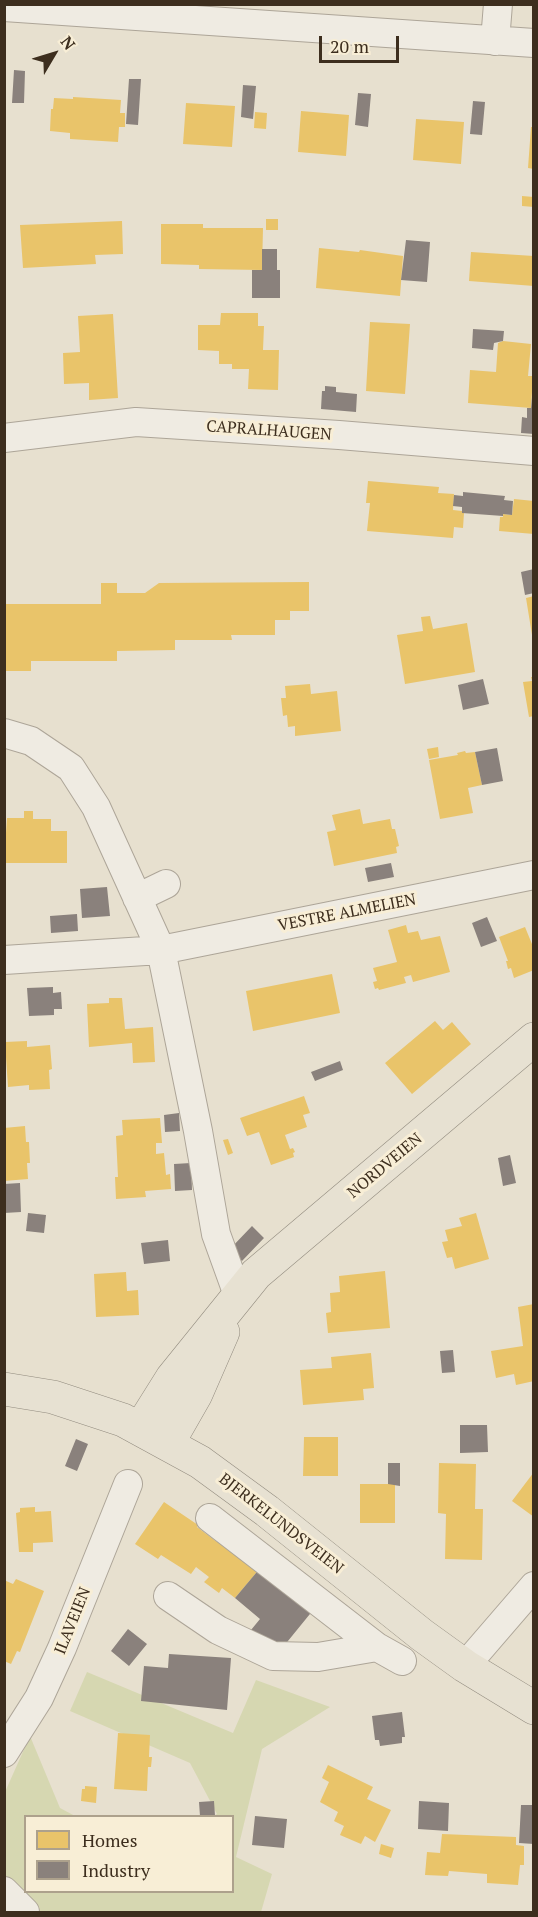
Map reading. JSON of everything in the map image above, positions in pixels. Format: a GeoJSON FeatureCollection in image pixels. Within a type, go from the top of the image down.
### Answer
{"type":"FeatureCollection","features":[{"type":"Feature","properties":{"kind":"main road","name":"NORDVEIEN"},"geometry":{"type":"LineString","coordinates":[[154,1436],[196,1394],[238,1295],[256,1274],[534,1039]]}},
{"type":"Feature","properties":{"kind":"main road","name":"BJERKELUNDSVEIEN"},"geometry":{"type":"LineString","coordinates":[[4,1389],[53,1397],[123,1420],[200,1462],[267,1511],[422,1635],[465,1666],[534,1708]]}},
{"type":"Feature","properties":{"kind":"street"},"geometry":{"type":"LineString","coordinates":[[495,41],[498,4]]}},
{"type":"Feature","properties":{"kind":"street"},"geometry":{"type":"LineString","coordinates":[[4,7],[181,11],[534,43]]}},
{"type":"Feature","properties":{"kind":"street","name":"CAPRALHAUGEN"},"geometry":{"type":"LineString","coordinates":[[4,438],[136,422],[534,451]]}},
{"type":"Feature","properties":{"kind":"street"},"geometry":{"type":"LineString","coordinates":[[4,733],[31,741],[71,768],[96,807],[160,950],[198,1131],[216,1234],[238,1295]]}},
{"type":"Feature","properties":{"kind":"street","name":"VESTRE ALMELIEN"},"geometry":{"type":"LineString","coordinates":[[4,960],[160,950],[534,875]]}},
{"type":"Feature","properties":{"kind":"street"},"geometry":{"type":"LineString","coordinates":[[137,898],[166,884]]}},
{"type":"Feature","properties":{"kind":"street","name":"ILAVEIEN"},"geometry":{"type":"LineString","coordinates":[[4,1753],[39,1698],[62,1648],[129,1484]]}},
{"type":"Feature","properties":{"kind":"street"},"geometry":{"type":"LineString","coordinates":[[210,1518],[377,1647],[402,1661]]}},
{"type":"Feature","properties":{"kind":"street"},"geometry":{"type":"LineString","coordinates":[[465,1666],[534,1586]]}},
{"type":"Feature","properties":{"kind":"street"},"geometry":{"type":"LineString","coordinates":[[168,1596],[218,1630],[273,1656],[318,1657],[377,1647]]}},
{"type":"Feature","properties":{"kind":"street"},"geometry":{"type":"LineString","coordinates":[[4,1891],[26,1912]]}},
{"type":"Feature","properties":{"kind":"green space"},"geometry":{"type":"Polygon","coordinates":[[[87,1672],[233,1733],[256,1680],[330,1707],[262,1749],[236,1857],[272,1874],[261,1912],[37,1912],[5,1881],[5,1792],[30,1736],[60,1808],[73,1815],[24,1815],[24,1893],[234,1893],[234,1815],[216,1815],[190,1763],[70,1711],[87,1672]]]}},
{"type":"Feature","properties":{"kind":"building: Homes"},"geometry":{"type":"Polygon","coordinates":[[[73,97],[121,100],[120,113],[125,113],[125,127],[119,127],[118,142],[70,139],[70,133],[50,131],[54,98],[73,99],[73,97]]]}},
{"type":"Feature","properties":{"kind":"building: Homes"},"geometry":{"type":"Polygon","coordinates":[[[186,103],[235,106],[232,147],[183,144],[186,103]]]}},
{"type":"Feature","properties":{"kind":"building: Homes"},"geometry":{"type":"Polygon","coordinates":[[[301,111],[349,115],[346,156],[298,152],[301,111]]]}},
{"type":"Feature","properties":{"kind":"building: Homes"},"geometry":{"type":"Polygon","coordinates":[[[255,112],[267,113],[266,129],[254,128],[255,112]]]}},
{"type":"Feature","properties":{"kind":"building: Homes"},"geometry":{"type":"Polygon","coordinates":[[[416,119],[464,122],[461,164],[413,160],[416,119]]]}},
{"type":"Feature","properties":{"kind":"building: Homes"},"geometry":{"type":"Polygon","coordinates":[[[531,127],[534,127],[534,169],[528,168],[531,127]]]}},
{"type":"Feature","properties":{"kind":"building: Homes"},"geometry":{"type":"Polygon","coordinates":[[[522,196],[534,197],[534,207],[522,206],[522,196]]]}},
{"type":"Feature","properties":{"kind":"building: Homes"},"geometry":{"type":"Polygon","coordinates":[[[266,219],[278,219],[278,230],[266,230],[266,219]]]}},
{"type":"Feature","properties":{"kind":"building: Homes"},"geometry":{"type":"Polygon","coordinates":[[[122,221],[123,254],[95,255],[96,264],[23,268],[20,225],[122,221]]]}},
{"type":"Feature","properties":{"kind":"building: Homes"},"geometry":{"type":"Polygon","coordinates":[[[161,224],[203,224],[203,228],[263,228],[262,270],[199,269],[199,265],[161,264],[161,224]]]}},
{"type":"Feature","properties":{"kind":"building: Homes"},"geometry":{"type":"Polygon","coordinates":[[[319,248],[359,252],[360,250],[403,256],[400,296],[316,288],[319,248]]]}},
{"type":"Feature","properties":{"kind":"building: Homes"},"geometry":{"type":"Polygon","coordinates":[[[471,252],[534,256],[534,286],[469,281],[471,252]]]}},
{"type":"Feature","properties":{"kind":"building: Homes"},"geometry":{"type":"Polygon","coordinates":[[[221,313],[258,313],[258,326],[264,326],[263,350],[279,350],[278,390],[248,389],[249,369],[232,369],[232,364],[219,364],[219,351],[198,350],[198,325],[220,325],[221,313]]]}},
{"type":"Feature","properties":{"kind":"building: Homes"},"geometry":{"type":"Polygon","coordinates":[[[113,314],[118,398],[89,400],[89,383],[64,384],[63,353],[80,352],[78,316],[113,314]]]}},
{"type":"Feature","properties":{"kind":"building: Homes"},"geometry":{"type":"Polygon","coordinates":[[[370,322],[410,324],[405,394],[366,391],[370,322]]]}},
{"type":"Feature","properties":{"kind":"building: Homes"},"geometry":{"type":"Polygon","coordinates":[[[503,341],[531,344],[528,376],[533,376],[531,408],[468,403],[470,370],[496,372],[498,343],[503,341]]]}},
{"type":"Feature","properties":{"kind":"building: Homes"},"geometry":{"type":"Polygon","coordinates":[[[368,481],[439,487],[438,493],[454,494],[453,510],[464,513],[463,528],[454,527],[453,538],[367,531],[370,503],[366,503],[368,481]]]}},
{"type":"Feature","properties":{"kind":"building: Homes"},"geometry":{"type":"Polygon","coordinates":[[[514,499],[534,501],[534,534],[499,531],[500,517],[503,517],[503,514],[512,515],[514,499]]]}},
{"type":"Feature","properties":{"kind":"building: Homes"},"geometry":{"type":"Polygon","coordinates":[[[309,582],[309,611],[290,611],[290,620],[275,620],[275,635],[231,635],[232,640],[175,640],[175,650],[117,651],[117,661],[31,661],[31,671],[4,671],[4,604],[101,604],[101,583],[117,583],[117,593],[145,593],[159,583],[309,582]]]}},
{"type":"Feature","properties":{"kind":"building: Homes"},"geometry":{"type":"Polygon","coordinates":[[[534,596],[534,635],[532,635],[526,598],[534,596]]]}},
{"type":"Feature","properties":{"kind":"building: Homes"},"geometry":{"type":"Polygon","coordinates":[[[430,616],[433,629],[467,623],[475,672],[405,684],[397,635],[423,631],[421,617],[430,616]]]}},
{"type":"Feature","properties":{"kind":"building: Homes"},"geometry":{"type":"Polygon","coordinates":[[[531,677],[534,677],[534,716],[529,717],[523,682],[532,681],[531,677]]]}},
{"type":"Feature","properties":{"kind":"building: Homes"},"geometry":{"type":"Polygon","coordinates":[[[310,684],[311,694],[337,691],[341,731],[295,736],[295,726],[288,727],[287,715],[283,716],[281,698],[286,698],[285,686],[310,684]]]}},
{"type":"Feature","properties":{"kind":"building: Homes"},"geometry":{"type":"Polygon","coordinates":[[[438,747],[439,757],[429,759],[427,749],[438,747]]]}},
{"type":"Feature","properties":{"kind":"building: Homes"},"geometry":{"type":"Polygon","coordinates":[[[465,751],[466,753],[475,752],[482,785],[468,788],[473,813],[440,819],[429,760],[458,755],[457,753],[465,751]]]}},
{"type":"Feature","properties":{"kind":"building: Homes"},"geometry":{"type":"Polygon","coordinates":[[[360,809],[363,824],[390,819],[399,846],[396,847],[397,853],[334,866],[327,832],[336,830],[332,815],[360,809]]]}},
{"type":"Feature","properties":{"kind":"building: Homes"},"geometry":{"type":"Polygon","coordinates":[[[24,811],[33,811],[33,819],[51,819],[51,831],[67,831],[67,863],[4,863],[7,818],[24,818],[24,811]]]}},
{"type":"Feature","properties":{"kind":"building: Homes"},"geometry":{"type":"Polygon","coordinates":[[[406,925],[408,933],[418,931],[421,940],[440,936],[450,972],[413,982],[411,975],[404,977],[406,983],[375,989],[373,982],[377,981],[373,968],[397,962],[388,930],[406,925]]]}},
{"type":"Feature","properties":{"kind":"building: Homes"},"geometry":{"type":"Polygon","coordinates":[[[525,927],[534,949],[534,970],[514,978],[511,968],[508,969],[506,961],[508,961],[499,937],[525,927]]]}},
{"type":"Feature","properties":{"kind":"building: Homes"},"geometry":{"type":"Polygon","coordinates":[[[332,974],[340,1013],[253,1031],[246,991],[332,974]]]}},
{"type":"Feature","properties":{"kind":"building: Homes"},"geometry":{"type":"Polygon","coordinates":[[[109,998],[122,998],[125,1029],[153,1027],[155,1062],[133,1063],[132,1043],[89,1047],[87,1004],[109,1003],[109,998]]]}},
{"type":"Feature","properties":{"kind":"building: Homes"},"geometry":{"type":"Polygon","coordinates":[[[435,1021],[443,1030],[452,1022],[471,1044],[412,1094],[385,1063],[435,1021]]]}},
{"type":"Feature","properties":{"kind":"building: Homes"},"geometry":{"type":"Polygon","coordinates":[[[27,1041],[27,1047],[50,1045],[52,1069],[49,1070],[50,1089],[29,1090],[29,1085],[8,1087],[5,1042],[27,1041]]]}},
{"type":"Feature","properties":{"kind":"building: Homes"},"geometry":{"type":"Polygon","coordinates":[[[304,1096],[310,1113],[303,1115],[307,1127],[285,1135],[290,1149],[293,1148],[295,1152],[294,1157],[271,1165],[259,1132],[247,1136],[240,1118],[304,1096]]]}},
{"type":"Feature","properties":{"kind":"building: Homes"},"geometry":{"type":"Polygon","coordinates":[[[160,1118],[162,1143],[156,1143],[156,1154],[164,1153],[166,1175],[170,1174],[171,1189],[145,1191],[146,1197],[116,1199],[115,1177],[118,1177],[116,1136],[123,1135],[122,1120],[160,1118]]]}},
{"type":"Feature","properties":{"kind":"building: Homes"},"geometry":{"type":"Polygon","coordinates":[[[25,1126],[26,1142],[29,1142],[28,1179],[4,1181],[4,1128],[25,1126]]]}},
{"type":"Feature","properties":{"kind":"building: Homes"},"geometry":{"type":"Polygon","coordinates":[[[228,1139],[233,1153],[228,1155],[223,1140],[228,1139]]]}},
{"type":"Feature","properties":{"kind":"building: Homes"},"geometry":{"type":"Polygon","coordinates":[[[476,1213],[489,1259],[455,1269],[452,1257],[447,1258],[442,1242],[448,1241],[445,1230],[462,1226],[459,1218],[476,1213]]]}},
{"type":"Feature","properties":{"kind":"building: Homes"},"geometry":{"type":"Polygon","coordinates":[[[385,1271],[390,1328],[328,1333],[326,1313],[331,1312],[330,1293],[340,1292],[339,1276],[385,1271]]]}},
{"type":"Feature","properties":{"kind":"building: Homes"},"geometry":{"type":"Polygon","coordinates":[[[126,1272],[127,1291],[138,1290],[139,1315],[96,1317],[94,1274],[126,1272]]]}},
{"type":"Feature","properties":{"kind":"building: Homes"},"geometry":{"type":"Polygon","coordinates":[[[534,1304],[534,1381],[516,1385],[514,1374],[496,1378],[491,1351],[523,1346],[518,1307],[534,1304]]]}},
{"type":"Feature","properties":{"kind":"building: Homes"},"geometry":{"type":"Polygon","coordinates":[[[371,1353],[374,1388],[363,1389],[364,1400],[303,1405],[300,1370],[332,1368],[331,1357],[371,1353]]]}},
{"type":"Feature","properties":{"kind":"building: Homes"},"geometry":{"type":"Polygon","coordinates":[[[304,1437],[338,1437],[338,1476],[303,1476],[304,1437]]]}},
{"type":"Feature","properties":{"kind":"building: Homes"},"geometry":{"type":"Polygon","coordinates":[[[439,1463],[476,1464],[475,1509],[483,1509],[482,1560],[445,1559],[446,1514],[438,1513],[439,1463]]]}},
{"type":"Feature","properties":{"kind":"building: Homes"},"geometry":{"type":"Polygon","coordinates":[[[534,1472],[534,1517],[512,1501],[534,1472]]]}},
{"type":"Feature","properties":{"kind":"building: Homes"},"geometry":{"type":"Polygon","coordinates":[[[360,1484],[395,1484],[395,1523],[360,1523],[360,1484]]]}},
{"type":"Feature","properties":{"kind":"building: Homes"},"geometry":{"type":"Polygon","coordinates":[[[164,1502],[198,1525],[197,1527],[217,1542],[222,1535],[261,1567],[235,1598],[222,1588],[219,1593],[204,1582],[209,1577],[196,1567],[191,1574],[161,1555],[158,1559],[135,1544],[164,1502]]]}},
{"type":"Feature","properties":{"kind":"building: Homes"},"geometry":{"type":"Polygon","coordinates":[[[35,1507],[35,1512],[51,1511],[53,1542],[33,1543],[33,1552],[19,1552],[16,1513],[20,1512],[20,1508],[35,1507]]]}},
{"type":"Feature","properties":{"kind":"building: Homes"},"geometry":{"type":"Polygon","coordinates":[[[16,1579],[44,1591],[20,1652],[17,1651],[11,1664],[4,1661],[4,1580],[13,1584],[16,1579]]]}},
{"type":"Feature","properties":{"kind":"building: Homes"},"geometry":{"type":"Polygon","coordinates":[[[118,1733],[150,1735],[149,1757],[152,1757],[151,1767],[148,1767],[147,1791],[114,1789],[118,1733]]]}},
{"type":"Feature","properties":{"kind":"building: Homes"},"geometry":{"type":"Polygon","coordinates":[[[328,1765],[373,1787],[367,1799],[391,1810],[375,1842],[365,1836],[361,1844],[340,1835],[344,1826],[334,1821],[338,1812],[320,1802],[329,1782],[322,1778],[328,1765]]]}},
{"type":"Feature","properties":{"kind":"building: Homes"},"geometry":{"type":"Polygon","coordinates":[[[85,1786],[97,1787],[96,1803],[81,1801],[82,1789],[85,1789],[85,1786]]]}},
{"type":"Feature","properties":{"kind":"building: Homes"},"geometry":{"type":"Polygon","coordinates":[[[442,1834],[516,1837],[516,1845],[524,1846],[524,1865],[520,1865],[518,1885],[487,1883],[487,1874],[449,1871],[448,1876],[425,1875],[427,1852],[440,1853],[442,1834]]]}},
{"type":"Feature","properties":{"kind":"building: Homes"},"geometry":{"type":"Polygon","coordinates":[[[381,1844],[394,1848],[391,1858],[379,1854],[381,1844]]]}},
{"type":"Feature","properties":{"kind":"building: Industry"},"geometry":{"type":"Polygon","coordinates":[[[14,70],[25,71],[24,103],[12,103],[14,70]]]}},
{"type":"Feature","properties":{"kind":"building: Industry"},"geometry":{"type":"Polygon","coordinates":[[[129,79],[141,79],[138,125],[126,124],[129,79]]]}},
{"type":"Feature","properties":{"kind":"building: Industry"},"geometry":{"type":"Polygon","coordinates":[[[243,85],[256,86],[253,119],[241,117],[243,85]]]}},
{"type":"Feature","properties":{"kind":"building: Industry"},"geometry":{"type":"Polygon","coordinates":[[[358,93],[371,94],[368,127],[355,125],[358,93]]]}},
{"type":"Feature","properties":{"kind":"building: Industry"},"geometry":{"type":"Polygon","coordinates":[[[473,101],[485,102],[482,135],[470,134],[473,101]]]}},
{"type":"Feature","properties":{"kind":"building: Industry"},"geometry":{"type":"Polygon","coordinates":[[[406,240],[430,242],[427,282],[401,280],[406,240]]]}},
{"type":"Feature","properties":{"kind":"building: Industry"},"geometry":{"type":"Polygon","coordinates":[[[262,249],[277,249],[280,298],[252,298],[252,270],[262,270],[262,249]]]}},
{"type":"Feature","properties":{"kind":"building: Industry"},"geometry":{"type":"Polygon","coordinates":[[[473,329],[504,331],[503,341],[494,343],[493,350],[472,348],[473,329]]]}},
{"type":"Feature","properties":{"kind":"building: Industry"},"geometry":{"type":"Polygon","coordinates":[[[325,386],[336,387],[336,392],[357,394],[356,412],[321,409],[322,391],[325,391],[325,386]]]}},
{"type":"Feature","properties":{"kind":"building: Industry"},"geometry":{"type":"Polygon","coordinates":[[[532,397],[534,397],[534,434],[521,433],[522,417],[527,418],[527,408],[531,408],[532,397]]]}},
{"type":"Feature","properties":{"kind":"building: Industry"},"geometry":{"type":"Polygon","coordinates":[[[463,492],[505,496],[504,500],[513,501],[512,515],[462,513],[462,507],[453,506],[454,495],[463,496],[463,492]]]}},
{"type":"Feature","properties":{"kind":"building: Industry"},"geometry":{"type":"Polygon","coordinates":[[[534,569],[534,593],[525,595],[521,572],[534,569]]]}},
{"type":"Feature","properties":{"kind":"building: Industry"},"geometry":{"type":"Polygon","coordinates":[[[483,679],[489,704],[463,710],[458,685],[483,679]]]}},
{"type":"Feature","properties":{"kind":"building: Industry"},"geometry":{"type":"Polygon","coordinates":[[[497,748],[503,781],[482,785],[475,752],[497,748]]]}},
{"type":"Feature","properties":{"kind":"building: Industry"},"geometry":{"type":"Polygon","coordinates":[[[391,863],[394,877],[368,882],[365,868],[391,863]]]}},
{"type":"Feature","properties":{"kind":"building: Industry"},"geometry":{"type":"Polygon","coordinates":[[[107,887],[110,916],[82,918],[80,889],[107,887]]]}},
{"type":"Feature","properties":{"kind":"building: Industry"},"geometry":{"type":"Polygon","coordinates":[[[77,914],[78,931],[51,933],[50,916],[77,914]]]}},
{"type":"Feature","properties":{"kind":"building: Industry"},"geometry":{"type":"Polygon","coordinates":[[[487,917],[497,941],[481,947],[472,923],[487,917]]]}},
{"type":"Feature","properties":{"kind":"building: Industry"},"geometry":{"type":"Polygon","coordinates":[[[53,987],[53,993],[61,992],[62,1009],[54,1009],[54,1015],[29,1016],[27,988],[53,987]]]}},
{"type":"Feature","properties":{"kind":"building: Industry"},"geometry":{"type":"Polygon","coordinates":[[[340,1061],[343,1070],[315,1081],[311,1072],[340,1061]]]}},
{"type":"Feature","properties":{"kind":"building: Industry"},"geometry":{"type":"Polygon","coordinates":[[[179,1113],[180,1131],[165,1132],[164,1115],[179,1113]]]}},
{"type":"Feature","properties":{"kind":"building: Industry"},"geometry":{"type":"Polygon","coordinates":[[[510,1155],[516,1183],[503,1186],[498,1158],[510,1155]]]}},
{"type":"Feature","properties":{"kind":"building: Industry"},"geometry":{"type":"Polygon","coordinates":[[[191,1163],[192,1190],[175,1191],[174,1164],[191,1163]]]}},
{"type":"Feature","properties":{"kind":"building: Industry"},"geometry":{"type":"Polygon","coordinates":[[[20,1183],[21,1212],[4,1213],[4,1184],[20,1183]]]}},
{"type":"Feature","properties":{"kind":"building: Industry"},"geometry":{"type":"Polygon","coordinates":[[[28,1213],[46,1215],[44,1233],[26,1231],[28,1213]]]}},
{"type":"Feature","properties":{"kind":"building: Industry"},"geometry":{"type":"Polygon","coordinates":[[[252,1226],[264,1238],[242,1261],[230,1249],[252,1226]]]}},
{"type":"Feature","properties":{"kind":"building: Industry"},"geometry":{"type":"Polygon","coordinates":[[[168,1240],[170,1261],[144,1264],[141,1243],[168,1240]]]}},
{"type":"Feature","properties":{"kind":"building: Industry"},"geometry":{"type":"Polygon","coordinates":[[[453,1350],[455,1372],[442,1373],[440,1351],[453,1350]]]}},
{"type":"Feature","properties":{"kind":"building: Industry"},"geometry":{"type":"Polygon","coordinates":[[[460,1425],[487,1425],[488,1452],[460,1453],[460,1425]]]}},
{"type":"Feature","properties":{"kind":"building: Industry"},"geometry":{"type":"Polygon","coordinates":[[[76,1439],[88,1444],[77,1471],[65,1466],[76,1439]]]}},
{"type":"Feature","properties":{"kind":"building: Industry"},"geometry":{"type":"Polygon","coordinates":[[[388,1463],[400,1463],[400,1486],[388,1484],[388,1463]]]}},
{"type":"Feature","properties":{"kind":"building: Industry"},"geometry":{"type":"Polygon","coordinates":[[[261,1567],[314,1609],[279,1652],[251,1630],[260,1619],[235,1598],[261,1567]]]}},
{"type":"Feature","properties":{"kind":"building: Industry"},"geometry":{"type":"Polygon","coordinates":[[[128,1629],[147,1644],[129,1666],[111,1651],[128,1629]]]}},
{"type":"Feature","properties":{"kind":"building: Industry"},"geometry":{"type":"Polygon","coordinates":[[[169,1654],[231,1658],[227,1710],[141,1701],[144,1666],[168,1668],[169,1654]]]}},
{"type":"Feature","properties":{"kind":"building: Industry"},"geometry":{"type":"Polygon","coordinates":[[[402,1712],[405,1737],[402,1737],[402,1743],[380,1746],[379,1740],[375,1740],[372,1716],[402,1712]]]}},
{"type":"Feature","properties":{"kind":"building: Industry"},"geometry":{"type":"Polygon","coordinates":[[[214,1801],[215,1815],[200,1815],[199,1802],[214,1801]]]}},
{"type":"Feature","properties":{"kind":"building: Industry"},"geometry":{"type":"Polygon","coordinates":[[[419,1801],[449,1803],[448,1831],[418,1829],[419,1801]]]}},
{"type":"Feature","properties":{"kind":"building: Industry"},"geometry":{"type":"Polygon","coordinates":[[[521,1805],[534,1805],[534,1844],[519,1843],[521,1805]]]}},
{"type":"Feature","properties":{"kind":"building: Industry"},"geometry":{"type":"Polygon","coordinates":[[[255,1816],[287,1819],[284,1848],[252,1845],[255,1816]]]}}]}
